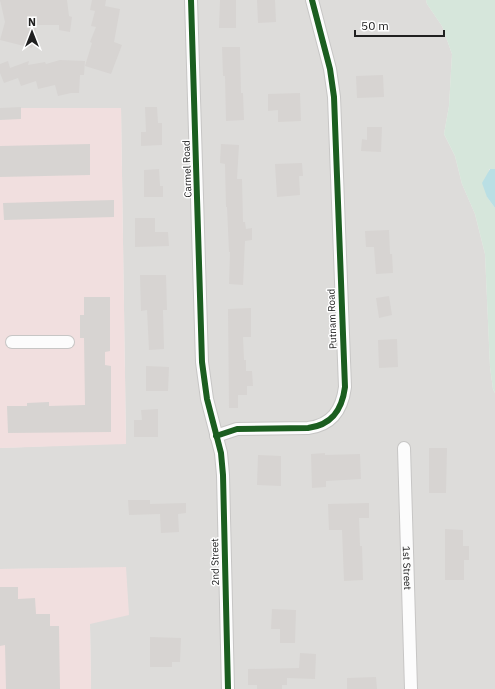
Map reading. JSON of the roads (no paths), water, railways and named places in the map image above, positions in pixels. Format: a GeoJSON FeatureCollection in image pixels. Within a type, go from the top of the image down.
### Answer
{"type":"FeatureCollection","features":[{"type":"Feature","properties":{"kind":"street","name":"Carmel Road"},"geometry":{"type":"LineString","coordinates":[[191,0],[202,362],[207,398],[216,436]]}},
{"type":"Feature","properties":{"kind":"street","name":"Putnam Road"},"geometry":{"type":"LineString","coordinates":[[216,436],[237,429],[318,427],[335,414],[344,397],[345,387],[334,97],[330,69],[312,0]]}},
{"type":"Feature","properties":{"kind":"street"},"geometry":{"type":"LineString","coordinates":[[12,342],[68,342]]}},
{"type":"Feature","properties":{"kind":"street","name":"2nd Street"},"geometry":{"type":"LineString","coordinates":[[216,436],[221,453],[223,475],[228,689]]}},
{"type":"Feature","properties":{"kind":"street","name":"1st Street"},"geometry":{"type":"LineString","coordinates":[[404,448],[411,689]]}},
{"type":"Feature","properties":{"kind":"water"},"geometry":{"type":"Polygon","coordinates":[[[490,169],[495,169],[495,208],[487,197],[482,183],[490,169]]]}}]}
